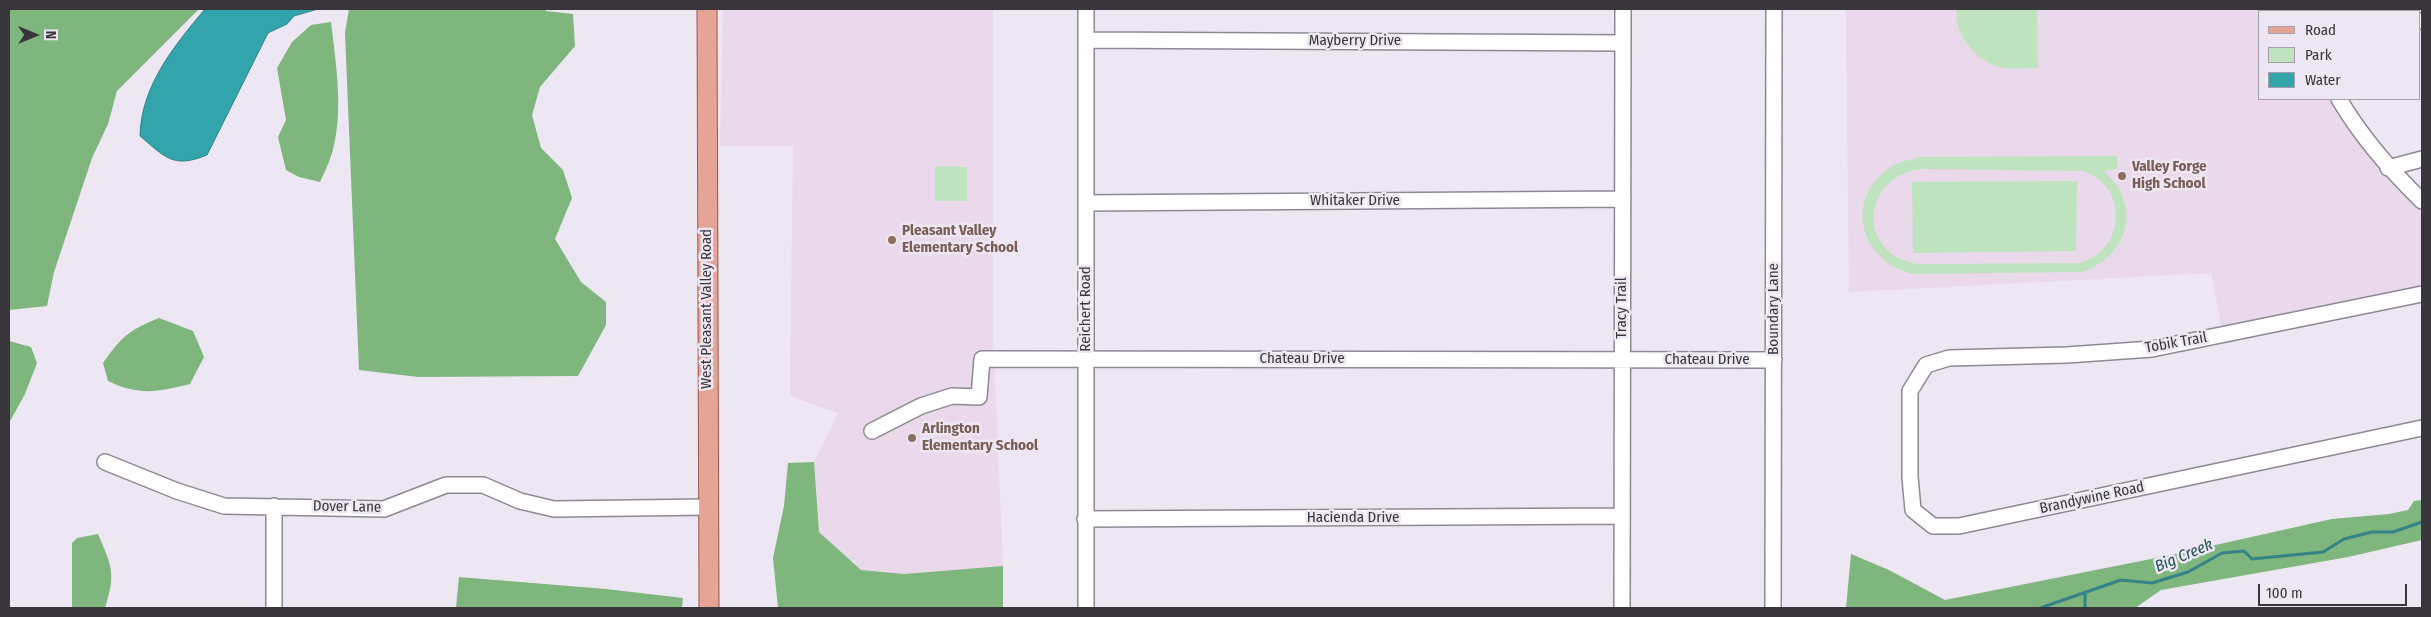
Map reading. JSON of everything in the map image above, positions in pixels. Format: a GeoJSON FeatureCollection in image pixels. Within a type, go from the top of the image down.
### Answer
{"type":"FeatureCollection","features":[{"type":"Feature","properties":{"kind":"main road","name":"West Pleasant Valley Road"},"geometry":{"type":"LineString","coordinates":[[707,9],[709,608]]}},
{"type":"Feature","properties":{"kind":"street","name":"Reichert Road"},"geometry":{"type":"LineString","coordinates":[[1086,9],[1086,608]]}},
{"type":"Feature","properties":{"kind":"street","name":"Tracy Trail"},"geometry":{"type":"LineString","coordinates":[[1622,608],[1623,9]]}},
{"type":"Feature","properties":{"kind":"street","name":"Boundary Lane"},"geometry":{"type":"LineString","coordinates":[[1773,608],[1774,9]]}},
{"type":"Feature","properties":{"kind":"street","name":"Mayberry Drive"},"geometry":{"type":"LineString","coordinates":[[1086,40],[1623,43]]}},
{"type":"Feature","properties":{"kind":"street"},"geometry":{"type":"LineString","coordinates":[[2340,100],[2352,122],[2388,168],[2422,201]]}},
{"type":"Feature","properties":{"kind":"street"},"geometry":{"type":"LineString","coordinates":[[2388,168],[2422,160]]}},
{"type":"Feature","properties":{"kind":"street","name":"Whitaker Drive"},"geometry":{"type":"LineString","coordinates":[[1086,204],[1623,199]]}},
{"type":"Feature","properties":{"kind":"street","name":"Tobik Trail"},"geometry":{"type":"LineString","coordinates":[[1926,365],[1949,358],[2067,355],[2152,349],[2422,294]]}},
{"type":"Feature","properties":{"kind":"street","name":"Chateau Drive"},"geometry":{"type":"LineString","coordinates":[[872,431],[921,406],[952,396],[979,397],[982,359],[1774,360]]}},
{"type":"Feature","properties":{"kind":"street","name":"Brandywine Road"},"geometry":{"type":"LineString","coordinates":[[1926,365],[1910,391],[1910,477],[1913,510],[1933,526],[1959,526],[2422,428]]}},
{"type":"Feature","properties":{"kind":"street","name":"Dover Lane"},"geometry":{"type":"LineString","coordinates":[[105,462],[177,491],[224,506],[384,509],[446,485],[483,485],[520,501],[554,509],[708,507]]}},
{"type":"Feature","properties":{"kind":"street"},"geometry":{"type":"LineString","coordinates":[[274,506],[274,608]]}},
{"type":"Feature","properties":{"kind":"street","name":"Hacienda Drive"},"geometry":{"type":"LineString","coordinates":[[1085,519],[1622,516]]}},
{"type":"Feature","properties":{"kind":"shaded area","name":"Pleasant Valley Elementary School"},"geometry":{"type":"Polygon","coordinates":[[[723,9],[993,9],[993,334],[1003,566],[904,574],[861,570],[819,532],[814,462],[838,413],[790,396],[793,146],[720,146],[723,9]]]}},
{"type":"Feature","properties":{"kind":"shaded area","name":"Valley Forge High School"},"geometry":{"type":"Polygon","coordinates":[[[1846,9],[2292,9],[2258,10],[2258,100],[2340,100],[2422,201],[2422,294],[2223,334],[2211,273],[1849,292],[1846,9]]]}},
{"type":"Feature","properties":{"kind":"green space"},"geometry":{"type":"Polygon","coordinates":[[[9,9],[199,9],[117,91],[108,124],[92,158],[54,272],[47,306],[9,310],[9,9]]]}},
{"type":"Feature","properties":{"kind":"green space"},"geometry":{"type":"Polygon","coordinates":[[[349,9],[545,9],[546,11],[573,14],[575,46],[540,87],[532,115],[541,148],[563,170],[572,198],[555,239],[581,282],[606,302],[606,325],[578,376],[418,377],[359,370],[345,33],[349,9]]]}},
{"type":"Feature","properties":{"kind":"green space"},"geometry":{"type":"Polygon","coordinates":[[[1957,9],[2037,9],[2038,68],[2004,68],[1982,59],[1962,36],[1956,18],[1957,9]]]}},
{"type":"Feature","properties":{"kind":"green space"},"geometry":{"type":"Polygon","coordinates":[[[331,22],[338,88],[338,121],[332,153],[320,182],[299,177],[286,170],[278,137],[286,120],[277,68],[292,42],[311,25],[331,22]]]}},
{"type":"Feature","properties":{"kind":"green space"},"geometry":{"type":"Polygon","coordinates":[[[2117,156],[2117,169],[2104,171],[2121,193],[2125,206],[2125,230],[2114,251],[2105,260],[2082,272],[1913,274],[1897,268],[1884,260],[1874,248],[1866,235],[1863,221],[1863,206],[1869,191],[1881,175],[1898,163],[1918,157],[2117,156]],[[1921,169],[1901,175],[1886,186],[1877,200],[1874,216],[1876,232],[1884,246],[1898,258],[1918,264],[2079,263],[2095,256],[2106,246],[2113,233],[2116,218],[2114,204],[2108,190],[2098,179],[2083,171],[1921,169]]]}},
{"type":"Feature","properties":{"kind":"green space"},"geometry":{"type":"Polygon","coordinates":[[[935,166],[967,167],[967,201],[935,201],[935,166]]]}},
{"type":"Feature","properties":{"kind":"green space"},"geometry":{"type":"Polygon","coordinates":[[[2077,181],[2076,251],[1913,253],[1912,182],[2077,181]]]}},
{"type":"Feature","properties":{"kind":"green space"},"geometry":{"type":"Polygon","coordinates":[[[159,318],[193,331],[204,357],[190,384],[158,391],[139,391],[108,381],[103,363],[115,347],[126,335],[140,326],[159,318]]]}},
{"type":"Feature","properties":{"kind":"green space"},"geometry":{"type":"Polygon","coordinates":[[[9,341],[31,347],[37,363],[25,394],[9,423],[9,341]]]}},
{"type":"Feature","properties":{"kind":"green space"},"geometry":{"type":"Polygon","coordinates":[[[814,462],[819,532],[861,570],[904,574],[1003,566],[1003,608],[778,608],[773,558],[784,506],[788,463],[814,462]]]}},
{"type":"Feature","properties":{"kind":"green space"},"geometry":{"type":"Polygon","coordinates":[[[2422,500],[2422,540],[2348,557],[2161,590],[2135,608],[1846,608],[1851,554],[1889,570],[1945,600],[2166,556],[2332,519],[2389,514],[2408,510],[2414,501],[2422,500]]]}},
{"type":"Feature","properties":{"kind":"green space"},"geometry":{"type":"Polygon","coordinates":[[[98,534],[111,570],[111,586],[105,608],[72,608],[72,543],[77,538],[98,534]]]}},
{"type":"Feature","properties":{"kind":"green space"},"geometry":{"type":"Polygon","coordinates":[[[459,577],[606,589],[683,598],[682,608],[456,608],[459,577]]]}},
{"type":"Feature","properties":{"kind":"water"},"geometry":{"type":"Polygon","coordinates":[[[205,9],[318,9],[294,16],[287,24],[268,33],[207,155],[186,161],[177,161],[163,155],[140,136],[142,118],[146,100],[161,68],[182,37],[205,9]]]}},
{"type":"Feature","properties":{"kind":"waterway","name":"Big Creek"},"geometry":{"type":"LineString","coordinates":[[2040,608],[2121,580],[2152,583],[2188,572],[2222,553],[2244,551],[2252,559],[2323,552],[2344,539],[2372,532],[2393,532],[2422,522]]}},
{"type":"Feature","properties":{"kind":"waterway"},"geometry":{"type":"LineString","coordinates":[[2085,593],[2085,608]]}},
{"type":"Feature","properties":{"kind":"place","name":"Valley Forge High School"},"geometry":{"type":"Point","coordinates":[2122,176]}},
{"type":"Feature","properties":{"kind":"place","name":"Pleasant Valley Elementary School"},"geometry":{"type":"Point","coordinates":[892,240]}},
{"type":"Feature","properties":{"kind":"place","name":"Arlington Elementary School"},"geometry":{"type":"Point","coordinates":[912,438]}}]}
